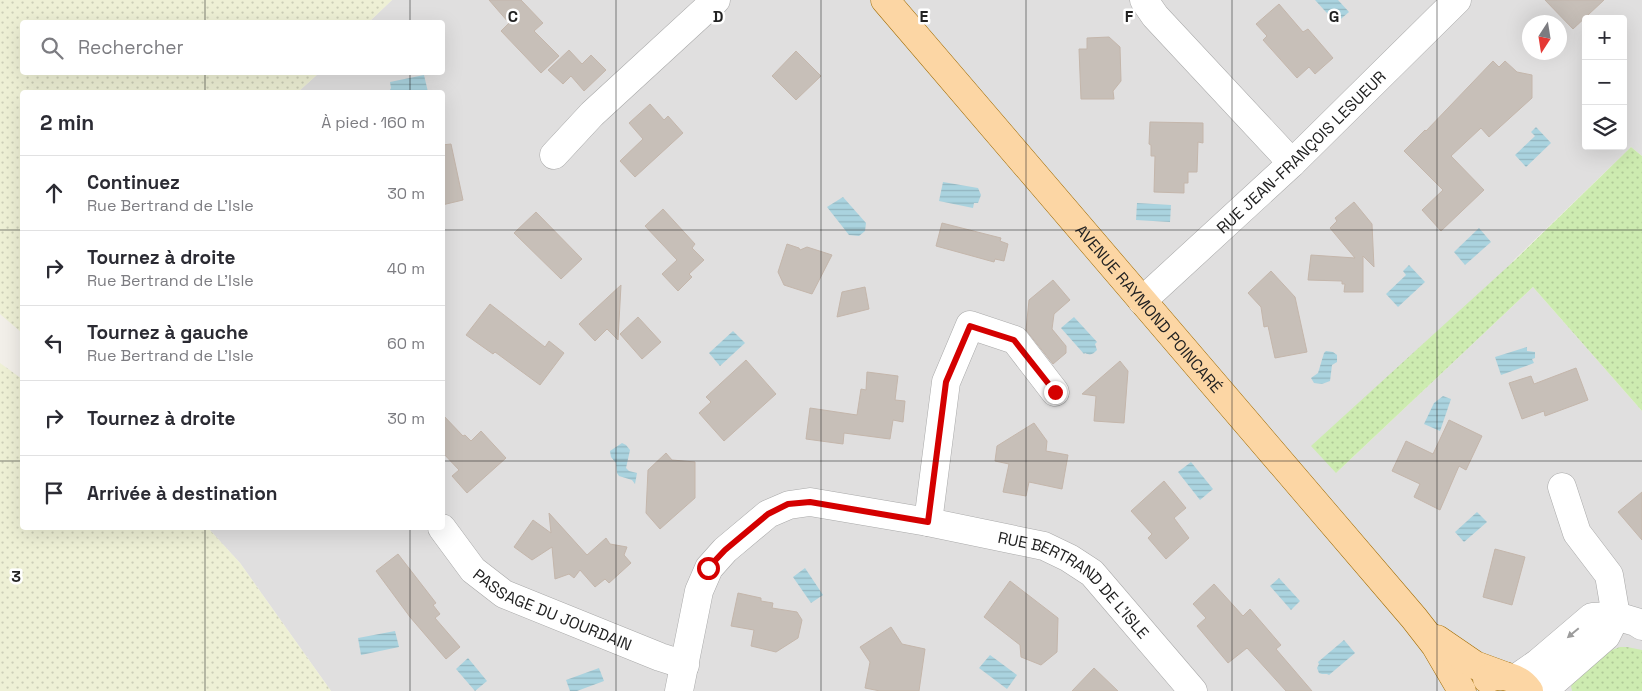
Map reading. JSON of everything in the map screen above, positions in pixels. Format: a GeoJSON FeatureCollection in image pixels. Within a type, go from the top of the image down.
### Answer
{"type":"FeatureCollection","features":[{"type":"Feature","properties":{"kind":"main road","name":"AVENUE RAYMOND POINCARÉ"},"geometry":{"type":"LineString","coordinates":[[884,0],[1414,618],[1439,652],[1462,691]]}},
{"type":"Feature","properties":{"kind":"main road","name":"AVENUE RAYMOND POINCARÉ"},"geometry":{"type":"LineString","coordinates":[[1414,618],[1440,641],[1475,665],[1526,686]]}},
{"type":"Feature","properties":{"kind":"main road"},"geometry":{"type":"LineString","coordinates":[[1472,691],[1481,682],[1492,677],[1526,686]]}},
{"type":"Feature","properties":{"kind":"street"},"geometry":{"type":"LineString","coordinates":[[554,155],[592,114],[716,0]]}},
{"type":"Feature","properties":{"kind":"street"},"geometry":{"type":"LineString","coordinates":[[1144,0],[1155,16],[1292,163]]}},
{"type":"Feature","properties":{"kind":"street","name":"RUE JEAN-FRANÇOIS LESUEUR"},"geometry":{"type":"LineString","coordinates":[[1142,301],[1292,163],[1457,0]]}},
{"type":"Feature","properties":{"kind":"street"},"geometry":{"type":"LineString","coordinates":[[928,522],[946,382],[970,326],[1014,340],[1055,392]]}},
{"type":"Feature","properties":{"kind":"street"},"geometry":{"type":"LineString","coordinates":[[1562,488],[1576,533],[1609,575],[1616,616]]}},
{"type":"Feature","properties":{"kind":"street","name":"RUE BERTRAND DE L'ISLE"},"geometry":{"type":"LineString","coordinates":[[679,691],[699,591],[708,568],[725,550],[768,514],[788,504],[810,502],[928,522],[1044,546],[1069,558],[1092,573],[1193,691]]}},
{"type":"Feature","properties":{"kind":"street","name":"PASSAGE DU JOURDAIN"},"geometry":{"type":"LineString","coordinates":[[443,530],[473,570],[504,594],[684,665]]}},
{"type":"Feature","properties":{"kind":"street"},"geometry":{"type":"LineString","coordinates":[[1526,686],[1538,663],[1592,617],[1616,616],[1636,622],[1642,626]]}},
{"type":"Feature","properties":{"kind":"shaded area"},"geometry":{"type":"Polygon","coordinates":[[[392,0],[1642,0],[1642,156],[1631,147],[1515,259],[1336,473],[1533,287],[1642,411],[1642,691],[331,691],[240,563],[210,530],[445,530],[445,90],[300,90],[317,75],[445,75],[445,20],[371,20],[392,0]]]}},
{"type":"Feature","properties":{"kind":"green space"},"geometry":{"type":"Polygon","coordinates":[[[0,0],[392,0],[371,20],[20,20],[20,75],[317,75],[300,90],[20,90],[20,331],[0,314],[0,0]]]}},
{"type":"Feature","properties":{"kind":"green space"},"geometry":{"type":"Polygon","coordinates":[[[1631,147],[1642,156],[1642,411],[1533,287],[1336,473],[1311,446],[1515,260],[1631,147]]]}},
{"type":"Feature","properties":{"kind":"green space"},"geometry":{"type":"Polygon","coordinates":[[[0,363],[20,378],[20,530],[210,530],[240,563],[331,691],[0,691],[0,363]]]}},
{"type":"Feature","properties":{"kind":"green space"},"geometry":{"type":"Polygon","coordinates":[[[1620,647],[1642,650],[1642,691],[1572,691],[1571,686],[1575,681],[1609,651],[1620,647]]]}},
{"type":"Feature","properties":{"kind":"water"},"geometry":{"type":"Polygon","coordinates":[[[1315,0],[1338,0],[1349,12],[1336,23],[1315,0]]]}},
{"type":"Feature","properties":{"kind":"water"},"geometry":{"type":"Polygon","coordinates":[[[424,75],[428,90],[390,90],[390,82],[424,75]]]}},
{"type":"Feature","properties":{"kind":"water"},"geometry":{"type":"Polygon","coordinates":[[[1536,127],[1551,143],[1526,167],[1515,155],[1535,136],[1531,132],[1536,127]]]}},
{"type":"Feature","properties":{"kind":"water"},"geometry":{"type":"Polygon","coordinates":[[[943,182],[978,188],[981,195],[978,203],[974,203],[973,208],[939,201],[943,182]]]}},
{"type":"Feature","properties":{"kind":"water"},"geometry":{"type":"Polygon","coordinates":[[[843,197],[866,223],[865,231],[859,236],[849,235],[827,207],[843,197]]]}},
{"type":"Feature","properties":{"kind":"water"},"geometry":{"type":"Polygon","coordinates":[[[1137,203],[1171,205],[1170,222],[1136,220],[1137,203]]]}},
{"type":"Feature","properties":{"kind":"water"},"geometry":{"type":"Polygon","coordinates":[[[1479,228],[1491,242],[1465,265],[1454,252],[1479,228]]]}},
{"type":"Feature","properties":{"kind":"water"},"geometry":{"type":"Polygon","coordinates":[[[1409,265],[1425,282],[1398,307],[1386,294],[1406,275],[1403,271],[1409,265]]]}},
{"type":"Feature","properties":{"kind":"water"},"geometry":{"type":"Polygon","coordinates":[[[1074,317],[1097,342],[1095,344],[1097,350],[1093,353],[1084,354],[1061,328],[1074,317]]]}},
{"type":"Feature","properties":{"kind":"water"},"geometry":{"type":"Polygon","coordinates":[[[733,331],[745,343],[720,366],[709,353],[733,331]]]}},
{"type":"Feature","properties":{"kind":"water"},"geometry":{"type":"Polygon","coordinates":[[[1527,347],[1527,351],[1535,352],[1535,358],[1532,359],[1534,363],[1501,375],[1495,357],[1527,347]]]}},
{"type":"Feature","properties":{"kind":"water"},"geometry":{"type":"Polygon","coordinates":[[[1326,351],[1337,355],[1337,362],[1332,365],[1330,381],[1322,384],[1314,383],[1311,378],[1318,373],[1326,351]]]}},
{"type":"Feature","properties":{"kind":"water"},"geometry":{"type":"Polygon","coordinates":[[[1443,396],[1451,399],[1440,431],[1424,424],[1434,403],[1443,396]]]}},
{"type":"Feature","properties":{"kind":"water"},"geometry":{"type":"Polygon","coordinates":[[[622,443],[630,450],[626,468],[637,473],[635,484],[632,480],[619,476],[616,463],[611,457],[610,451],[622,443]]]}},
{"type":"Feature","properties":{"kind":"water"},"geometry":{"type":"Polygon","coordinates":[[[1191,462],[1213,489],[1200,500],[1178,472],[1191,462]]]}},
{"type":"Feature","properties":{"kind":"water"},"geometry":{"type":"Polygon","coordinates":[[[1477,512],[1487,522],[1464,542],[1455,532],[1477,512]]]}},
{"type":"Feature","properties":{"kind":"water"},"geometry":{"type":"Polygon","coordinates":[[[805,568],[823,595],[811,603],[793,577],[805,568]]]}},
{"type":"Feature","properties":{"kind":"water"},"geometry":{"type":"Polygon","coordinates":[[[1279,578],[1300,601],[1291,610],[1270,586],[1279,578]]]}},
{"type":"Feature","properties":{"kind":"water"},"geometry":{"type":"Polygon","coordinates":[[[395,631],[399,647],[361,655],[358,638],[395,631]]]}},
{"type":"Feature","properties":{"kind":"water"},"geometry":{"type":"Polygon","coordinates":[[[1344,640],[1355,653],[1329,675],[1319,673],[1317,668],[1318,662],[1344,640]]]}},
{"type":"Feature","properties":{"kind":"water"},"geometry":{"type":"Polygon","coordinates":[[[990,655],[1017,675],[1007,689],[979,668],[990,655]]]}},
{"type":"Feature","properties":{"kind":"water"},"geometry":{"type":"Polygon","coordinates":[[[468,658],[487,681],[475,691],[456,669],[468,658]]]}},
{"type":"Feature","properties":{"kind":"water"},"geometry":{"type":"Polygon","coordinates":[[[599,668],[604,681],[577,691],[570,691],[566,680],[599,668]]]}},
{"type":"Feature","properties":{"kind":"building"},"geometry":{"type":"Polygon","coordinates":[[[489,0],[521,0],[543,23],[534,31],[559,56],[541,73],[501,31],[509,23],[489,0]]]}},
{"type":"Feature","properties":{"kind":"building"},"geometry":{"type":"Polygon","coordinates":[[[1545,0],[1604,0],[1588,15],[1582,15],[1582,21],[1573,29],[1567,23],[1567,15],[1559,15],[1545,0]]]}},
{"type":"Feature","properties":{"kind":"building"},"geometry":{"type":"Polygon","coordinates":[[[1279,4],[1303,32],[1308,29],[1333,58],[1315,74],[1309,67],[1297,78],[1263,40],[1267,36],[1256,24],[1279,4]]]}},
{"type":"Feature","properties":{"kind":"building"},"geometry":{"type":"Polygon","coordinates":[[[1109,37],[1120,47],[1121,81],[1113,91],[1114,99],[1081,99],[1079,49],[1087,49],[1087,38],[1109,37]]]}},
{"type":"Feature","properties":{"kind":"building"},"geometry":{"type":"Polygon","coordinates":[[[569,50],[582,64],[591,55],[606,70],[584,91],[571,76],[563,84],[548,70],[569,50]]]}},
{"type":"Feature","properties":{"kind":"building"},"geometry":{"type":"Polygon","coordinates":[[[796,51],[821,76],[796,100],[772,76],[796,51]]]}},
{"type":"Feature","properties":{"kind":"building"},"geometry":{"type":"Polygon","coordinates":[[[1493,61],[1499,67],[1505,61],[1517,72],[1532,75],[1532,98],[1489,137],[1481,128],[1451,156],[1484,190],[1441,231],[1422,210],[1443,190],[1404,151],[1426,131],[1493,61]]]}},
{"type":"Feature","properties":{"kind":"building"},"geometry":{"type":"Polygon","coordinates":[[[650,104],[664,120],[668,116],[683,133],[635,177],[620,161],[643,139],[629,123],[650,104]]]}},
{"type":"Feature","properties":{"kind":"building"},"geometry":{"type":"Polygon","coordinates":[[[1150,122],[1203,123],[1203,143],[1198,142],[1197,172],[1188,172],[1188,183],[1184,183],[1184,193],[1154,192],[1155,156],[1151,156],[1151,145],[1149,144],[1150,122]]]}},
{"type":"Feature","properties":{"kind":"building"},"geometry":{"type":"Polygon","coordinates":[[[451,144],[463,200],[445,204],[445,145],[451,144]]]}},
{"type":"Feature","properties":{"kind":"building"},"geometry":{"type":"Polygon","coordinates":[[[1354,202],[1372,224],[1374,267],[1363,256],[1363,292],[1344,292],[1345,284],[1342,284],[1342,281],[1308,280],[1311,255],[1355,258],[1330,228],[1337,221],[1335,218],[1354,202]]]}},
{"type":"Feature","properties":{"kind":"building"},"geometry":{"type":"Polygon","coordinates":[[[663,209],[695,244],[692,248],[704,260],[689,274],[692,277],[678,291],[662,274],[677,260],[645,226],[663,209]]]}},
{"type":"Feature","properties":{"kind":"building"},"geometry":{"type":"Polygon","coordinates":[[[536,212],[582,259],[561,279],[514,233],[536,212]]]}},
{"type":"Feature","properties":{"kind":"building"},"geometry":{"type":"Polygon","coordinates":[[[942,223],[1001,238],[1000,241],[1008,244],[1004,261],[995,259],[994,262],[936,246],[942,223]]]}},
{"type":"Feature","properties":{"kind":"building"},"geometry":{"type":"Polygon","coordinates":[[[787,244],[800,250],[807,247],[832,255],[812,294],[784,285],[778,272],[787,244]]]}},
{"type":"Feature","properties":{"kind":"building"},"geometry":{"type":"Polygon","coordinates":[[[1271,271],[1295,297],[1307,352],[1275,358],[1268,326],[1264,327],[1261,307],[1248,293],[1271,271]]]}},
{"type":"Feature","properties":{"kind":"building"},"geometry":{"type":"Polygon","coordinates":[[[1053,280],[1070,300],[1054,314],[1052,329],[1066,346],[1066,353],[1053,364],[1026,330],[1029,300],[1053,280]]]}},
{"type":"Feature","properties":{"kind":"building"},"geometry":{"type":"Polygon","coordinates":[[[621,285],[618,340],[607,329],[595,341],[579,324],[621,285]]]}},
{"type":"Feature","properties":{"kind":"building"},"geometry":{"type":"Polygon","coordinates":[[[865,287],[869,309],[837,317],[842,292],[865,287]]]}},
{"type":"Feature","properties":{"kind":"building"},"geometry":{"type":"Polygon","coordinates":[[[490,304],[545,347],[549,341],[564,353],[540,385],[495,352],[493,354],[466,335],[490,304]]]}},
{"type":"Feature","properties":{"kind":"building"},"geometry":{"type":"Polygon","coordinates":[[[638,317],[661,342],[642,359],[620,334],[638,317]]]}},
{"type":"Feature","properties":{"kind":"building"},"geometry":{"type":"Polygon","coordinates":[[[746,360],[776,394],[724,441],[699,413],[711,402],[706,397],[746,360]]]}},
{"type":"Feature","properties":{"kind":"building"},"geometry":{"type":"Polygon","coordinates":[[[1120,361],[1128,371],[1124,423],[1094,421],[1096,396],[1082,394],[1120,361]]]}},
{"type":"Feature","properties":{"kind":"building"},"geometry":{"type":"Polygon","coordinates":[[[1576,368],[1588,400],[1545,416],[1544,411],[1522,419],[1509,383],[1531,376],[1534,384],[1576,368]]]}},
{"type":"Feature","properties":{"kind":"building"},"geometry":{"type":"Polygon","coordinates":[[[867,372],[898,376],[895,400],[905,401],[903,422],[893,420],[890,439],[844,433],[843,444],[806,439],[810,408],[857,415],[861,389],[866,390],[867,372]]]}},
{"type":"Feature","properties":{"kind":"building"},"geometry":{"type":"Polygon","coordinates":[[[445,417],[463,436],[465,435],[471,441],[481,431],[506,458],[467,493],[452,476],[459,470],[445,455],[445,417]]]}},
{"type":"Feature","properties":{"kind":"building"},"geometry":{"type":"Polygon","coordinates":[[[1449,420],[1482,436],[1466,470],[1459,466],[1440,510],[1414,497],[1420,484],[1392,471],[1406,441],[1433,454],[1449,420]]]}},
{"type":"Feature","properties":{"kind":"building"},"geometry":{"type":"Polygon","coordinates":[[[1034,423],[1047,441],[1046,451],[1068,455],[1062,489],[1029,482],[1026,496],[1003,492],[1009,464],[995,461],[997,446],[1034,423]]]}},
{"type":"Feature","properties":{"kind":"building"},"geometry":{"type":"Polygon","coordinates":[[[666,453],[672,460],[695,462],[695,498],[660,529],[646,513],[648,470],[666,453]]]}},
{"type":"Feature","properties":{"kind":"building"},"geometry":{"type":"Polygon","coordinates":[[[1164,481],[1186,508],[1174,518],[1189,538],[1166,559],[1148,538],[1152,534],[1131,511],[1164,481]]]}},
{"type":"Feature","properties":{"kind":"building"},"geometry":{"type":"Polygon","coordinates":[[[1642,492],[1642,540],[1618,512],[1642,492]]]}},
{"type":"Feature","properties":{"kind":"building"},"geometry":{"type":"Polygon","coordinates":[[[549,513],[587,555],[606,538],[610,544],[627,547],[624,555],[631,563],[609,583],[605,579],[595,587],[580,570],[574,578],[569,574],[555,579],[552,547],[532,560],[514,547],[533,520],[551,533],[549,513]]]}},
{"type":"Feature","properties":{"kind":"building"},"geometry":{"type":"Polygon","coordinates":[[[1495,549],[1525,557],[1512,605],[1483,597],[1495,549]]]}},
{"type":"Feature","properties":{"kind":"building"},"geometry":{"type":"Polygon","coordinates":[[[398,554],[436,603],[433,605],[440,614],[435,618],[460,647],[446,659],[410,617],[376,571],[398,554]]]}},
{"type":"Feature","properties":{"kind":"building"},"geometry":{"type":"Polygon","coordinates":[[[1010,581],[1058,618],[1057,652],[1041,665],[1021,657],[1020,645],[984,617],[1010,581]]]}},
{"type":"Feature","properties":{"kind":"building"},"geometry":{"type":"Polygon","coordinates":[[[1214,584],[1243,616],[1250,609],[1281,645],[1276,649],[1312,691],[1286,691],[1247,648],[1228,663],[1197,626],[1206,618],[1193,604],[1214,584]]]}},
{"type":"Feature","properties":{"kind":"building"},"geometry":{"type":"Polygon","coordinates":[[[738,593],[761,598],[761,601],[773,603],[772,608],[797,612],[802,620],[798,638],[776,652],[751,646],[754,630],[731,626],[738,593]]]}},
{"type":"Feature","properties":{"kind":"building"},"geometry":{"type":"Polygon","coordinates":[[[891,627],[902,644],[925,649],[919,691],[880,691],[865,688],[870,662],[860,647],[891,627]]]}},
{"type":"Feature","properties":{"kind":"building"},"geometry":{"type":"Polygon","coordinates":[[[1094,668],[1118,691],[1072,691],[1094,668]]]}},
{"type":"Feature","properties":{"kind":"route"},"geometry":{"type":"LineString","coordinates":[[708,568],[725,550],[768,514],[788,504],[810,502],[830,504],[928,522],[946,382],[970,326],[1014,340],[1055,392]]}}]}
